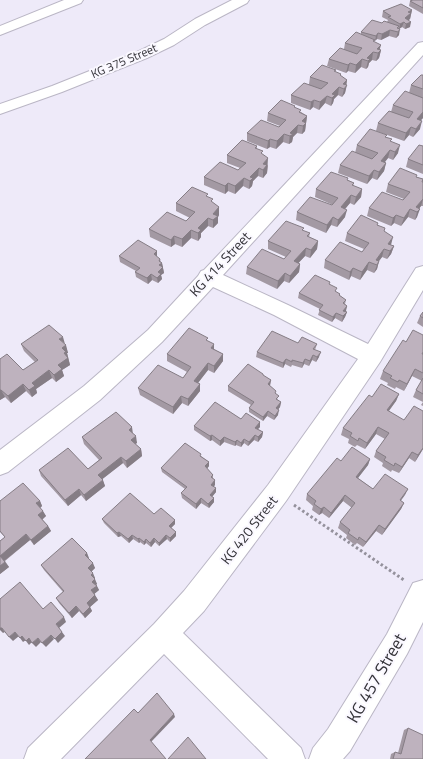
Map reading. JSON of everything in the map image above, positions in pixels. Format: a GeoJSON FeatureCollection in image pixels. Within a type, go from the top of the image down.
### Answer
{"type":"FeatureCollection","features":[{"type":"Feature","properties":{"kind":"street"},"geometry":{"type":"LineString","coordinates":[[0,31],[6,30],[76,0]]}},
{"type":"Feature","properties":{"kind":"street"},"geometry":{"type":"LineString","coordinates":[[211,0],[228,7]]}},
{"type":"Feature","properties":{"kind":"street","name":"KG 375 Street"},"geometry":{"type":"LineString","coordinates":[[0,109],[57,89],[169,42],[200,22],[242,0]]}},
{"type":"Feature","properties":{"kind":"street","name":"KG 414 Street"},"geometry":{"type":"LineString","coordinates":[[0,464],[92,393],[155,336],[208,276],[423,46]]}},
{"type":"Feature","properties":{"kind":"street","name":"KG 420 Street"},"geometry":{"type":"LineString","coordinates":[[39,759],[164,634],[194,601],[277,494],[372,356],[423,273]]}},
{"type":"Feature","properties":{"kind":"street"},"geometry":{"type":"LineString","coordinates":[[208,276],[281,310],[372,356]]}},
{"type":"Feature","properties":{"kind":"street","name":"KG 457 Street"},"geometry":{"type":"LineString","coordinates":[[324,759],[339,740],[397,644],[423,593]]}},
{"type":"Feature","properties":{"kind":"street"},"geometry":{"type":"LineString","coordinates":[[164,634],[290,759]]}},
{"type":"Feature","properties":{"kind":"path"},"geometry":{"type":"LineString","coordinates":[[277,494],[423,593]]}},
{"type":"Feature","properties":{"kind":"building"},"geometry":{"type":"Polygon","coordinates":[[[423,0],[423,8],[410,1],[423,0]]]}},
{"type":"Feature","properties":{"kind":"building"},"geometry":{"type":"Polygon","coordinates":[[[401,4],[412,10],[408,12],[411,13],[405,18],[411,22],[406,24],[404,22],[400,24],[388,17],[391,16],[383,11],[401,4]]]}},
{"type":"Feature","properties":{"kind":"building"},"geometry":{"type":"Polygon","coordinates":[[[372,20],[382,23],[384,21],[399,26],[397,28],[400,29],[398,32],[390,30],[382,34],[378,33],[376,36],[361,32],[372,20]]]}},
{"type":"Feature","properties":{"kind":"building"},"geometry":{"type":"Polygon","coordinates":[[[356,32],[375,40],[373,41],[381,45],[377,49],[381,50],[378,53],[373,52],[367,58],[370,59],[368,61],[362,59],[356,65],[350,63],[348,65],[329,59],[340,48],[357,54],[362,48],[345,43],[356,32]]]}},
{"type":"Feature","properties":{"kind":"building"},"geometry":{"type":"Polygon","coordinates":[[[322,65],[336,70],[334,71],[341,74],[340,75],[347,80],[343,84],[347,85],[344,89],[339,87],[332,94],[335,95],[332,98],[327,96],[320,102],[314,100],[311,102],[291,95],[304,83],[321,89],[328,83],[310,77],[322,65]]]}},
{"type":"Feature","properties":{"kind":"building"},"geometry":{"type":"Polygon","coordinates":[[[421,75],[423,75],[423,89],[411,85],[421,75]]]}},
{"type":"Feature","properties":{"kind":"building"},"geometry":{"type":"Polygon","coordinates":[[[405,91],[423,98],[423,112],[417,119],[422,121],[416,129],[411,127],[406,133],[378,123],[389,111],[409,118],[413,112],[393,105],[405,91]]]}},
{"type":"Feature","properties":{"kind":"building"},"geometry":{"type":"Polygon","coordinates":[[[281,100],[295,106],[294,107],[301,110],[299,112],[307,116],[302,121],[306,123],[303,126],[298,125],[290,133],[293,134],[290,136],[284,134],[277,141],[270,139],[268,141],[247,133],[261,120],[279,127],[286,120],[268,113],[281,100]]]}},
{"type":"Feature","properties":{"kind":"building"},"geometry":{"type":"Polygon","coordinates":[[[370,129],[387,135],[385,137],[392,139],[390,141],[400,145],[395,152],[390,150],[381,161],[386,163],[379,172],[374,170],[369,176],[340,165],[352,151],[372,159],[378,153],[357,145],[370,129]]]}},
{"type":"Feature","properties":{"kind":"building"},"geometry":{"type":"Polygon","coordinates":[[[242,140],[257,146],[255,148],[263,151],[261,153],[268,158],[263,164],[267,165],[263,170],[259,168],[250,177],[253,178],[250,181],[244,178],[235,186],[228,183],[225,186],[204,177],[220,162],[238,170],[246,163],[227,155],[242,140]]]}},
{"type":"Feature","properties":{"kind":"building"},"geometry":{"type":"Polygon","coordinates":[[[419,145],[423,146],[423,165],[408,159],[419,145]]]}},
{"type":"Feature","properties":{"kind":"building"},"geometry":{"type":"Polygon","coordinates":[[[400,168],[417,175],[416,177],[423,179],[423,199],[416,207],[420,209],[417,212],[410,209],[404,218],[396,215],[393,218],[369,208],[382,192],[403,200],[410,192],[388,184],[400,168]]]}},
{"type":"Feature","properties":{"kind":"building"},"geometry":{"type":"Polygon","coordinates":[[[331,172],[348,178],[347,180],[354,183],[352,185],[362,189],[356,197],[351,195],[341,207],[347,210],[338,220],[333,217],[327,225],[297,212],[310,197],[332,205],[338,198],[316,189],[331,172]]]}},
{"type":"Feature","properties":{"kind":"building"},"geometry":{"type":"Polygon","coordinates":[[[192,187],[208,194],[206,196],[213,199],[211,201],[219,207],[213,214],[218,216],[213,220],[208,218],[198,228],[201,230],[198,233],[191,230],[182,239],[174,236],[171,240],[149,229],[167,212],[186,221],[195,212],[176,203],[192,187]]]}},
{"type":"Feature","properties":{"kind":"building"},"geometry":{"type":"Polygon","coordinates":[[[361,215],[385,228],[384,231],[393,237],[388,244],[394,246],[390,251],[384,249],[376,260],[379,261],[377,265],[369,262],[362,272],[353,268],[350,272],[325,260],[340,242],[362,252],[369,243],[347,233],[361,215]]]}},
{"type":"Feature","properties":{"kind":"building"},"geometry":{"type":"Polygon","coordinates":[[[286,221],[304,228],[302,230],[310,233],[307,236],[318,241],[311,250],[306,248],[294,261],[300,264],[290,276],[285,273],[278,281],[247,267],[262,249],[284,259],[291,251],[268,241],[286,221]]]}},
{"type":"Feature","properties":{"kind":"building"},"geometry":{"type":"Polygon","coordinates":[[[138,240],[157,251],[154,254],[162,263],[159,265],[163,267],[158,272],[161,274],[157,278],[151,274],[147,278],[135,272],[140,268],[119,256],[138,240]]]}},
{"type":"Feature","properties":{"kind":"building"},"geometry":{"type":"Polygon","coordinates":[[[315,275],[330,282],[329,284],[337,288],[335,291],[346,300],[343,303],[347,306],[343,311],[347,312],[343,316],[336,313],[333,317],[319,310],[323,305],[299,293],[315,275]]]}},
{"type":"Feature","properties":{"kind":"building"},"geometry":{"type":"Polygon","coordinates":[[[49,325],[63,337],[59,339],[66,345],[62,348],[66,352],[64,353],[68,358],[58,365],[62,369],[54,375],[49,370],[32,383],[35,386],[29,390],[23,384],[8,396],[0,390],[0,359],[7,354],[23,370],[38,360],[21,344],[49,325]]]}},
{"type":"Feature","properties":{"kind":"building"},"geometry":{"type":"Polygon","coordinates":[[[189,328],[208,338],[206,340],[214,344],[211,348],[223,354],[214,366],[208,363],[194,381],[200,384],[188,399],[181,396],[173,407],[138,388],[158,365],[183,378],[191,367],[167,354],[189,328]]]}},
{"type":"Feature","properties":{"kind":"building"},"geometry":{"type":"Polygon","coordinates":[[[413,330],[423,335],[423,373],[415,369],[407,384],[390,378],[392,376],[383,371],[403,340],[406,342],[413,330]]]}},
{"type":"Feature","properties":{"kind":"building"},"geometry":{"type":"Polygon","coordinates":[[[272,331],[298,343],[302,337],[317,344],[313,349],[321,352],[317,357],[313,355],[310,361],[305,359],[303,363],[292,360],[292,362],[286,359],[283,363],[257,352],[272,331]]]}},
{"type":"Feature","properties":{"kind":"building"},"geometry":{"type":"Polygon","coordinates":[[[248,364],[271,380],[268,384],[276,391],[275,393],[279,396],[276,399],[281,402],[276,408],[279,410],[275,416],[268,411],[263,417],[249,408],[254,402],[228,386],[248,364]]]}},
{"type":"Feature","properties":{"kind":"building"},"geometry":{"type":"Polygon","coordinates":[[[423,378],[423,394],[416,390],[423,378]]]}},
{"type":"Feature","properties":{"kind":"building"},"geometry":{"type":"Polygon","coordinates":[[[381,384],[399,394],[387,410],[404,420],[414,406],[423,411],[423,448],[418,455],[412,452],[402,467],[395,463],[394,466],[384,460],[386,457],[376,451],[389,433],[378,427],[367,443],[359,438],[358,441],[350,436],[352,433],[343,428],[369,395],[372,397],[381,384]]]}},
{"type":"Feature","properties":{"kind":"building"},"geometry":{"type":"Polygon","coordinates":[[[215,402],[241,419],[246,413],[260,422],[255,428],[263,432],[258,437],[255,435],[249,442],[244,439],[241,443],[237,440],[235,442],[224,437],[220,441],[194,426],[215,402]]]}},
{"type":"Feature","properties":{"kind":"building"},"geometry":{"type":"Polygon","coordinates":[[[116,412],[132,427],[129,430],[136,436],[131,440],[141,449],[126,461],[121,457],[98,475],[103,480],[84,495],[79,489],[65,500],[39,470],[68,448],[88,469],[102,458],[82,437],[116,412]]]}},
{"type":"Feature","properties":{"kind":"building"},"geometry":{"type":"Polygon","coordinates":[[[185,443],[201,454],[200,456],[209,462],[205,466],[213,475],[211,477],[215,480],[211,485],[216,488],[210,495],[214,498],[208,504],[201,498],[196,504],[181,493],[187,487],[161,468],[185,443]]]}},
{"type":"Feature","properties":{"kind":"building"},"geometry":{"type":"Polygon","coordinates":[[[352,447],[370,459],[356,477],[373,489],[385,474],[408,489],[400,500],[404,503],[385,529],[379,525],[366,542],[359,537],[358,540],[348,533],[350,530],[340,522],[355,503],[345,495],[331,513],[324,507],[321,509],[314,504],[316,501],[307,494],[337,458],[341,461],[352,447]]]}},
{"type":"Feature","properties":{"kind":"building"},"geometry":{"type":"Polygon","coordinates":[[[23,483],[40,501],[36,503],[43,511],[38,515],[48,526],[31,540],[26,534],[0,556],[0,541],[5,537],[0,531],[0,501],[23,483]]]}},
{"type":"Feature","properties":{"kind":"building"},"geometry":{"type":"Polygon","coordinates":[[[130,493],[154,514],[161,508],[175,520],[169,526],[176,532],[170,538],[166,535],[159,543],[154,538],[150,543],[146,539],[144,542],[132,535],[128,539],[119,532],[117,533],[102,519],[130,493]]]}},
{"type":"Feature","properties":{"kind":"building"},"geometry":{"type":"Polygon","coordinates":[[[72,538],[87,553],[85,555],[93,563],[88,568],[93,573],[91,575],[95,579],[92,582],[97,586],[91,590],[95,595],[87,603],[90,607],[83,614],[76,606],[69,613],[56,598],[64,591],[41,565],[72,538]]]}},
{"type":"Feature","properties":{"kind":"building"},"geometry":{"type":"Polygon","coordinates":[[[0,556],[5,562],[0,566],[0,556]]]}},
{"type":"Feature","properties":{"kind":"building"},"geometry":{"type":"Polygon","coordinates":[[[20,582],[43,609],[51,602],[64,617],[56,624],[62,632],[55,639],[51,635],[42,643],[38,638],[32,643],[29,638],[26,641],[22,636],[20,638],[15,632],[9,637],[2,628],[0,628],[0,599],[20,582]]]}},
{"type":"Feature","properties":{"kind":"building"},"geometry":{"type":"Polygon","coordinates":[[[157,693],[174,714],[150,740],[166,759],[85,759],[134,709],[138,713],[157,693]]]}},
{"type":"Feature","properties":{"kind":"building"},"geometry":{"type":"Polygon","coordinates":[[[408,728],[423,735],[423,759],[393,759],[395,752],[401,754],[408,728]]]}},
{"type":"Feature","properties":{"kind":"building"},"geometry":{"type":"Polygon","coordinates":[[[188,737],[206,759],[168,759],[188,737]]]}}]}
